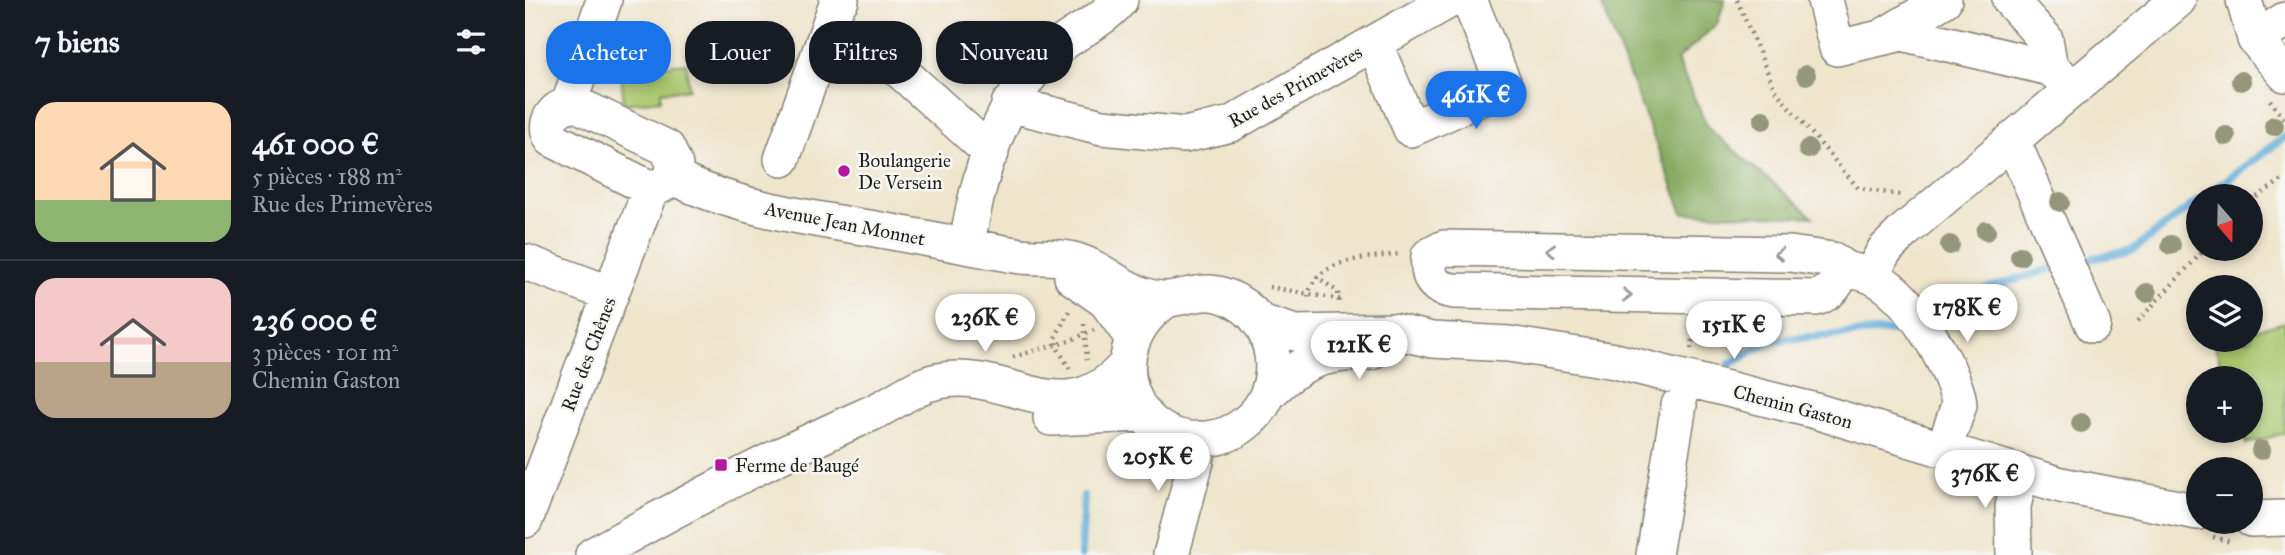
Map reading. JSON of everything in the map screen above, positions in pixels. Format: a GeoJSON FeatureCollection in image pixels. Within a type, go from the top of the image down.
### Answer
{"type":"FeatureCollection","features":[{"type":"Feature","properties":{"kind":"street"},"geometry":{"type":"LineString","coordinates":[[548,110],[604,0]]}},
{"type":"Feature","properties":{"kind":"street"},"geometry":{"type":"LineString","coordinates":[[967,245],[991,153],[1009,104],[1045,57],[1106,16],[1120,0]]}},
{"type":"Feature","properties":{"kind":"street","name":"Rue des Primevères"},"geometry":{"type":"LineString","coordinates":[[1009,104],[1102,127],[1185,135],[1231,124],[1450,0]]}},
{"type":"Feature","properties":{"kind":"street","name":"Rue des Primevères"},"geometry":{"type":"LineString","coordinates":[[1374,43],[1411,129],[1505,88],[1472,7],[1464,0]]}},
{"type":"Feature","properties":{"kind":"street"},"geometry":{"type":"LineString","coordinates":[[1825,0],[1837,48],[1902,33],[2062,78]]}},
{"type":"Feature","properties":{"kind":"street"},"geometry":{"type":"LineString","coordinates":[[1882,37],[1944,0]]}},
{"type":"Feature","properties":{"kind":"street"},"geometry":{"type":"LineString","coordinates":[[2010,0],[2045,39],[2062,78]]}},
{"type":"Feature","properties":{"kind":"street"},"geometry":{"type":"LineString","coordinates":[[2244,0],[2255,39],[2285,74]]}},
{"type":"Feature","properties":{"kind":"street"},"geometry":{"type":"LineString","coordinates":[[782,159],[834,2]]}},
{"type":"Feature","properties":{"kind":"street"},"geometry":{"type":"LineString","coordinates":[[1856,273],[2012,140],[2062,78],[2166,4]]}},
{"type":"Feature","properties":{"kind":"street"},"geometry":{"type":"LineString","coordinates":[[2255,39],[2285,20]]}},
{"type":"Feature","properties":{"kind":"street"},"geometry":{"type":"LineString","coordinates":[[915,84],[991,153]]}},
{"type":"Feature","properties":{"kind":"street"},"geometry":{"type":"LineString","coordinates":[[548,110],[582,106],[667,149],[674,159],[661,182]]}},
{"type":"Feature","properties":{"kind":"street"},"geometry":{"type":"LineString","coordinates":[[2012,140],[2093,325]]}},
{"type":"Feature","properties":{"kind":"street","name":"Avenue Jean Monnet"},"geometry":{"type":"LineString","coordinates":[[661,182],[780,212],[1024,256],[1067,259],[1089,264],[1135,292],[1168,299]]}},
{"type":"Feature","properties":{"kind":"street","name":"Rue des Chênes"},"geometry":{"type":"LineString","coordinates":[[525,520],[611,294],[661,182]]}},
{"type":"Feature","properties":{"kind":"street"},"geometry":{"type":"LineString","coordinates":[[1429,256],[1444,248],[1790,254],[1833,260],[1904,303],[1929,332],[1954,382],[1959,405],[1944,449]]}},
{"type":"Feature","properties":{"kind":"street","name":"Avenue Jean Monnet"},"geometry":{"type":"LineString","coordinates":[[1024,256],[1078,280],[1096,292],[1116,312],[1129,351]]}},
{"type":"Feature","properties":{"kind":"street"},"geometry":{"type":"LineString","coordinates":[[525,262],[611,294]]}},
{"type":"Feature","properties":{"kind":"street","name":"Chemin Gaston"},"geometry":{"type":"LineString","coordinates":[[1168,299],[1188,293],[1208,292],[1228,297],[1246,308],[1260,322],[1271,345],[1274,370],[1268,394]]}},
{"type":"Feature","properties":{"kind":"street"},"geometry":{"type":"LineString","coordinates":[[593,555],[711,489],[878,410],[915,388],[956,379],[976,381],[1040,397],[1083,396],[1105,387],[1153,309],[1168,299]]}},
{"type":"Feature","properties":{"kind":"street","name":"Chemin Gaston"},"geometry":{"type":"LineString","coordinates":[[1260,322],[1295,333],[1393,331],[1432,340],[1509,344],[1615,361],[1812,410],[2021,473],[2116,498],[2186,510]]}},
{"type":"Feature","properties":{"kind":"street","name":"Chemin Gaston"},"geometry":{"type":"LineString","coordinates":[[1144,414],[1160,428],[1178,436],[1199,439],[1220,436],[1240,427],[1257,413],[1268,394],[1291,371],[1312,360],[1395,351],[1432,340]]}},
{"type":"Feature","properties":{"kind":"street"},"geometry":{"type":"LineString","coordinates":[[1129,351],[1134,399],[1144,414]]}},
{"type":"Feature","properties":{"kind":"street"},"geometry":{"type":"LineString","coordinates":[[878,410],[953,395],[1037,416],[1061,419],[1144,414]]}},
{"type":"Feature","properties":{"kind":"street"},"geometry":{"type":"LineString","coordinates":[[1654,555],[1679,405]]}},
{"type":"Feature","properties":{"kind":"street"},"geometry":{"type":"LineString","coordinates":[[1171,555],[1196,461],[1199,439]]}},
{"type":"Feature","properties":{"kind":"street"},"geometry":{"type":"LineString","coordinates":[[2014,555],[2013,506],[2021,473]]}},
{"type":"Feature","properties":{"kind":"street"},"geometry":{"type":"LineString","coordinates":[[2263,519],[2285,518]]}},
{"type":"Feature","properties":{"kind":"path"},"geometry":{"type":"LineString","coordinates":[[1737,0],[1775,90],[1858,188],[1940,201]]}},
{"type":"Feature","properties":{"kind":"path"},"geometry":{"type":"LineString","coordinates":[[2263,193],[2285,178]]}},
{"type":"Feature","properties":{"kind":"path"},"geometry":{"type":"LineString","coordinates":[[1308,295],[1310,284],[1332,267],[1361,259],[1416,252],[1429,256]]}},
{"type":"Feature","properties":{"kind":"path"},"geometry":{"type":"LineString","coordinates":[[2138,321],[2194,261]]}},
{"type":"Feature","properties":{"kind":"path"},"geometry":{"type":"LineString","coordinates":[[1261,285],[1350,301]]}},
{"type":"Feature","properties":{"kind":"path"},"geometry":{"type":"LineString","coordinates":[[1083,396],[1055,338],[1069,311],[1096,292]]}},
{"type":"Feature","properties":{"kind":"path"},"geometry":{"type":"LineString","coordinates":[[1003,360],[1085,334]]}},
{"type":"Feature","properties":{"kind":"green space"},"geometry":{"type":"Polygon","coordinates":[[[1600,0],[1725,0],[1717,24],[1677,60],[1708,128],[1813,217],[1683,213],[1600,0]]]}},
{"type":"Feature","properties":{"kind":"green space"},"geometry":{"type":"Polygon","coordinates":[[[685,63],[685,84],[688,84],[689,89],[661,92],[661,100],[624,104],[622,84],[671,84],[671,65],[685,63]]]}},
{"type":"Feature","properties":{"kind":"green space"},"geometry":{"type":"Polygon","coordinates":[[[2285,322],[2285,433],[2263,439],[2263,366],[2221,366],[2217,352],[2263,352],[2263,328],[2285,322]]]}},
{"type":"Feature","properties":{"kind":"waterway"},"geometry":{"type":"LineString","coordinates":[[2221,184],[2285,137]]}},
{"type":"Feature","properties":{"kind":"waterway"},"geometry":{"type":"LineString","coordinates":[[2075,262],[2133,250],[2186,210]]}},
{"type":"Feature","properties":{"kind":"waterway"},"geometry":{"type":"LineString","coordinates":[[1947,301],[2059,266]]}},
{"type":"Feature","properties":{"kind":"waterway"},"geometry":{"type":"LineString","coordinates":[[1730,364],[1771,340],[1901,330]]}},
{"type":"Feature","properties":{"kind":"waterway"},"geometry":{"type":"LineString","coordinates":[[1081,555],[1084,496]]}},
{"type":"Feature","properties":{"kind":"place","name":"Boulangerie De Versein"},"geometry":{"type":"Point","coordinates":[844,171]}},
{"type":"Feature","properties":{"kind":"place","name":"Ferme de Baugé"},"geometry":{"type":"Point","coordinates":[721,465]}}]}
